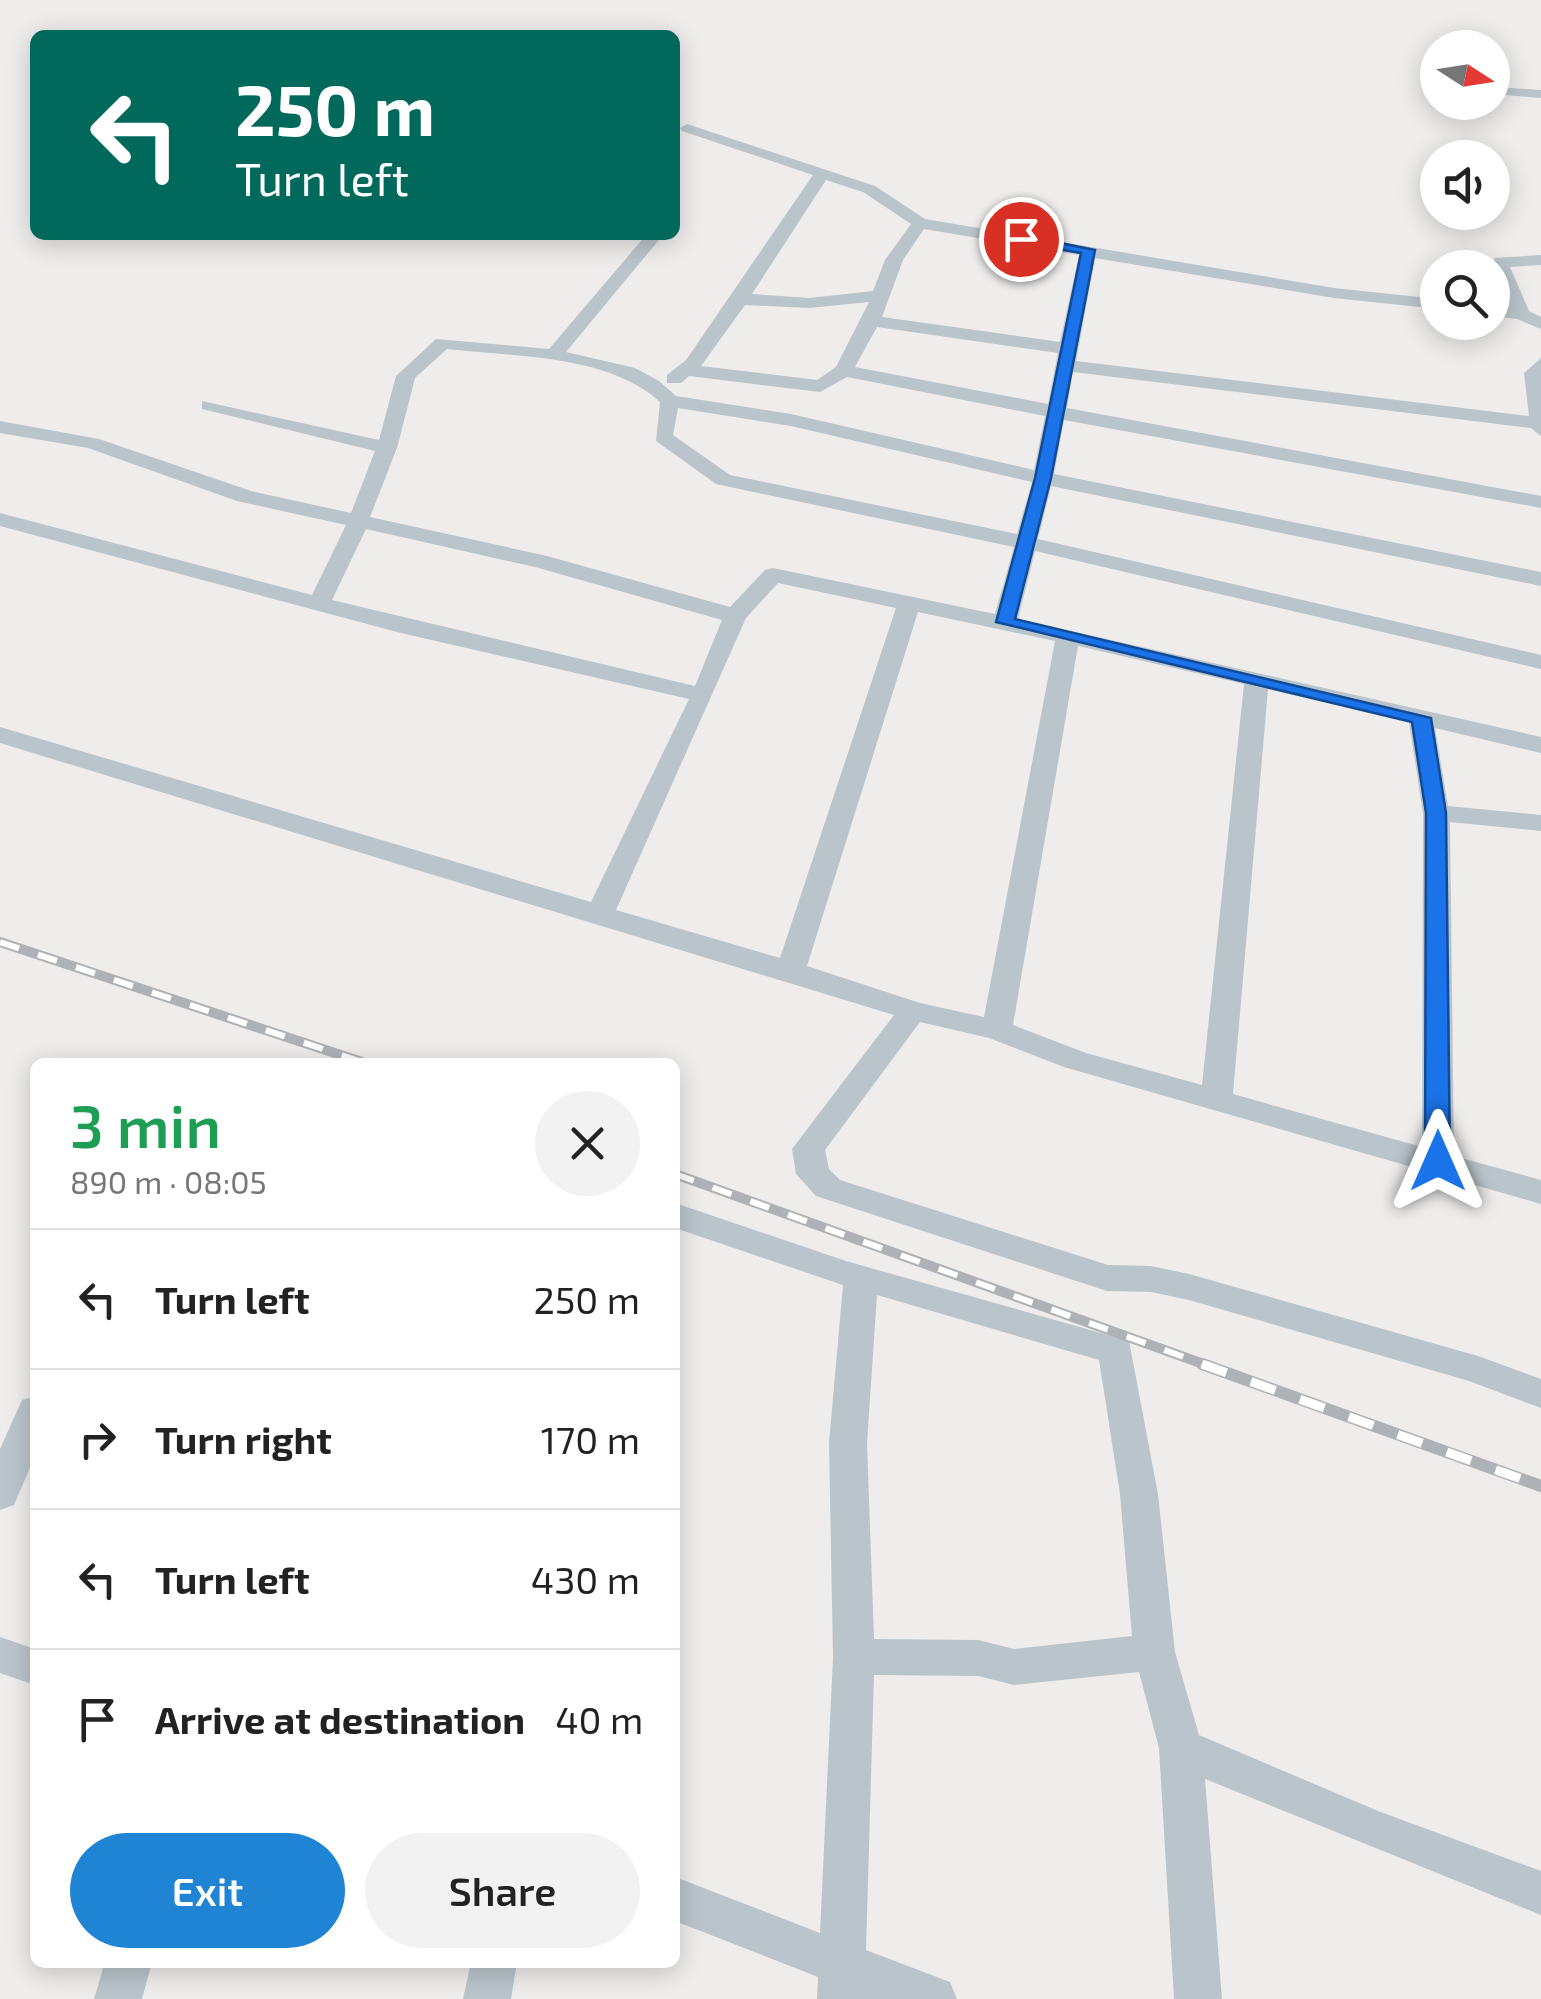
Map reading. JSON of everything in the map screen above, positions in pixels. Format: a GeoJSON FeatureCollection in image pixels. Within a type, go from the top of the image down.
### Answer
{"type":"FeatureCollection","features":[{"type":"Feature","properties":{"kind":"street"},"geometry":{"type":"LineString","coordinates":[[1510,93],[1541,94]]}},
{"type":"Feature","properties":{"kind":"street"},"geometry":{"type":"LineString","coordinates":[[687,128],[869,188],[920,223],[1334,293],[1420,302]]}},
{"type":"Feature","properties":{"kind":"street"},"geometry":{"type":"LineString","coordinates":[[824,171],[740,300],[666,395],[663,437],[723,480],[1024,542],[1541,662]]}},
{"type":"Feature","properties":{"kind":"street"},"geometry":{"type":"LineString","coordinates":[[684,370],[802,387],[820,386],[844,371],[871,321],[894,260],[920,223]]}},
{"type":"Feature","properties":{"kind":"street"},"geometry":{"type":"LineString","coordinates":[[552,357],[652,240]]}},
{"type":"Feature","properties":{"kind":"street"},"geometry":{"type":"LineString","coordinates":[[1005,622],[1043,478],[1088,250]]}},
{"type":"Feature","properties":{"kind":"street"},"geometry":{"type":"LineString","coordinates":[[1535,323],[1500,262],[1541,260]]}},
{"type":"Feature","properties":{"kind":"street"},"geometry":{"type":"LineString","coordinates":[[740,300],[809,303],[880,296]]}},
{"type":"Feature","properties":{"kind":"street"},"geometry":{"type":"LineString","coordinates":[[1510,316],[1535,323]]}},
{"type":"Feature","properties":{"kind":"street"},"geometry":{"type":"LineString","coordinates":[[871,321],[1065,357],[1540,425],[1534,373],[1541,364]]}},
{"type":"Feature","properties":{"kind":"street"},"geometry":{"type":"LineString","coordinates":[[320,602],[344,559],[388,448],[406,376],[443,343],[605,365],[666,395],[1043,478],[1541,579]]}},
{"type":"Feature","properties":{"kind":"street"},"geometry":{"type":"LineString","coordinates":[[844,371],[1485,495],[1541,502]]}},
{"type":"Feature","properties":{"kind":"street"},"geometry":{"type":"LineString","coordinates":[[209,404],[388,448]]}},
{"type":"Feature","properties":{"kind":"street"},"geometry":{"type":"LineString","coordinates":[[0,427],[92,444],[245,496],[539,561],[734,616]]}},
{"type":"Feature","properties":{"kind":"street"},"geometry":{"type":"LineString","coordinates":[[0,518],[409,628],[703,695]]}},
{"type":"Feature","properties":{"kind":"street"},"geometry":{"type":"LineString","coordinates":[[599,915],[703,695],[734,616],[765,578],[773,575],[1005,622],[1541,745]]}},
{"type":"Feature","properties":{"kind":"street"},"geometry":{"type":"LineString","coordinates":[[791,970],[909,603]]}},
{"type":"Feature","properties":{"kind":"street"},"geometry":{"type":"LineString","coordinates":[[997,1030],[1068,637]]}},
{"type":"Feature","properties":{"kind":"street"},"geometry":{"type":"LineString","coordinates":[[1216,1101],[1256,680]]}},
{"type":"Feature","properties":{"kind":"street"},"geometry":{"type":"LineString","coordinates":[[1421,718],[1436,813],[1438,1161]]}},
{"type":"Feature","properties":{"kind":"street"},"geometry":{"type":"LineString","coordinates":[[0,736],[791,970],[913,1011],[997,1030],[1075,1060],[1541,1192]]}},
{"type":"Feature","properties":{"kind":"street"},"geometry":{"type":"LineString","coordinates":[[1436,813],[1541,822]]}},
{"type":"Feature","properties":{"kind":"street"},"geometry":{"type":"LineString","coordinates":[[913,1011],[808,1149],[812,1174],[828,1188],[1106,1278],[1151,1279],[1190,1288],[1478,1370],[1541,1394]]}},
{"type":"Feature","properties":{"kind":"street"},"geometry":{"type":"LineString","coordinates":[[680,1216],[861,1278],[1116,1351],[1139,1494],[1154,1652],[1181,1748],[1198,1999]]}},
{"type":"Feature","properties":{"kind":"street"},"geometry":{"type":"LineString","coordinates":[[842,1981],[854,1658],[848,1442],[861,1278]]}},
{"type":"Feature","properties":{"kind":"street"},"geometry":{"type":"LineString","coordinates":[[0,1494],[30,1422]]}},
{"type":"Feature","properties":{"kind":"street"},"geometry":{"type":"LineString","coordinates":[[854,1658],[978,1658],[1014,1667],[1154,1652]]}},
{"type":"Feature","properties":{"kind":"street"},"geometry":{"type":"LineString","coordinates":[[0,1655],[30,1664]]}},
{"type":"Feature","properties":{"kind":"street"},"geometry":{"type":"LineString","coordinates":[[1181,1748],[1367,1828],[1541,1893]]}},
{"type":"Feature","properties":{"kind":"street"},"geometry":{"type":"LineString","coordinates":[[680,1902],[842,1981],[933,1999]]}},
{"type":"Feature","properties":{"kind":"street"},"geometry":{"type":"LineString","coordinates":[[118,1999],[127,1968]]}},
{"type":"Feature","properties":{"kind":"street"},"geometry":{"type":"LineString","coordinates":[[487,1999],[493,1968]]}},
{"type":"Feature","properties":{"kind":"railway"},"geometry":{"type":"LineString","coordinates":[[0,942],[350,1058]]}},
{"type":"Feature","properties":{"kind":"railway"},"geometry":{"type":"LineString","coordinates":[[680,1176],[1209,1366]]}},
{"type":"Feature","properties":{"kind":"railway"},"geometry":{"type":"LineString","coordinates":[[1202,1364],[1541,1486]]}},
{"type":"Feature","properties":{"kind":"route"},"geometry":{"type":"LineString","coordinates":[[1021,239],[1088,250],[1062,366],[1043,478],[1005,622],[1421,718],[1436,813],[1438,1161]]}}]}
